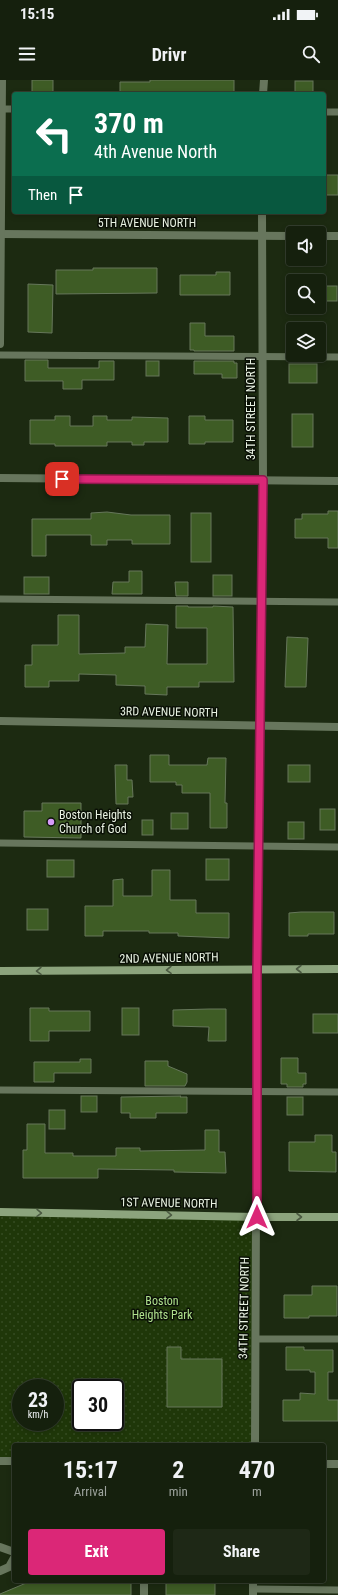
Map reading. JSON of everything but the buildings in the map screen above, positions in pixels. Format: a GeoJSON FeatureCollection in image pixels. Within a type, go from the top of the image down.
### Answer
{"type":"FeatureCollection","features":[{"type":"Feature","properties":{"kind":"main road","name":"2ND AVENUE NORTH"},"geometry":{"type":"LineString","coordinates":[[0,971],[338,969]]}},
{"type":"Feature","properties":{"kind":"main road","name":"1ST AVENUE NORTH"},"geometry":{"type":"LineString","coordinates":[[0,1212],[338,1217]]}},
{"type":"Feature","properties":{"kind":"street"},"geometry":{"type":"LineString","coordinates":[[0,344],[2,80]]}},
{"type":"Feature","properties":{"kind":"street"},"geometry":{"type":"LineString","coordinates":[[264,80],[264,92]]}},
{"type":"Feature","properties":{"kind":"street","name":"34TH STREET NORTH"},"geometry":{"type":"LineString","coordinates":[[255,1443],[258,847],[263,480],[262,214]]}},
{"type":"Feature","properties":{"kind":"street","name":"5TH AVENUE NORTH"},"geometry":{"type":"LineString","coordinates":[[1,234],[286,236]]}},
{"type":"Feature","properties":{"kind":"street"},"geometry":{"type":"LineString","coordinates":[[326,236],[338,236]]}},
{"type":"Feature","properties":{"kind":"street"},"geometry":{"type":"LineString","coordinates":[[0,478],[338,481]]}},
{"type":"Feature","properties":{"kind":"street","name":"3RD AVENUE NORTH"},"geometry":{"type":"LineString","coordinates":[[0,721],[338,727]]}},
{"type":"Feature","properties":{"kind":"street"},"geometry":{"type":"LineString","coordinates":[[0,1461],[12,1461]]}},
{"type":"Feature","properties":{"kind":"street"},"geometry":{"type":"LineString","coordinates":[[326,1464],[338,1464]]}},
{"type":"Feature","properties":{"kind":"street"},"geometry":{"type":"LineString","coordinates":[[0,1547],[12,1551]]}},
{"type":"Feature","properties":{"kind":"street"},"geometry":{"type":"LineString","coordinates":[[0,1571],[9,1567],[12,1562]]}},
{"type":"Feature","properties":{"kind":"street"},"geometry":{"type":"LineString","coordinates":[[144,1583],[144,1595]]}},
{"type":"Feature","properties":{"kind":"lane"},"geometry":{"type":"LineString","coordinates":[[1,109],[12,110]]}},
{"type":"Feature","properties":{"kind":"lane"},"geometry":{"type":"LineString","coordinates":[[326,112],[338,112]]}},
{"type":"Feature","properties":{"kind":"lane"},"geometry":{"type":"LineString","coordinates":[[0,355],[338,357]]}},
{"type":"Feature","properties":{"kind":"lane"},"geometry":{"type":"LineString","coordinates":[[0,599],[261,600],[338,602]]}},
{"type":"Feature","properties":{"kind":"lane"},"geometry":{"type":"LineString","coordinates":[[0,843],[338,847]]}},
{"type":"Feature","properties":{"kind":"lane"},"geometry":{"type":"LineString","coordinates":[[0,1090],[338,1092]]}},
{"type":"Feature","properties":{"kind":"lane"},"geometry":{"type":"LineString","coordinates":[[256,1339],[338,1339]]}},
{"type":"Feature","properties":{"kind":"lane"},"geometry":{"type":"LineString","coordinates":[[253,1588],[338,1590]]}},
{"type":"Feature","properties":{"kind":"green space","name":"Boston Heights Park"},"geometry":{"type":"Polygon","coordinates":[[[0,1212],[257,1217],[255,1443],[12,1443],[12,1461],[0,1461],[0,1212]]]}},
{"type":"Feature","properties":{"kind":"place","name":"Boston Heights Church of God"},"geometry":{"type":"Point","coordinates":[51,822]}},
{"type":"Feature","properties":{"kind":"route"},"geometry":{"type":"LineString","coordinates":[[62,479],[263,480],[257,969],[257,1217]]}}]}
